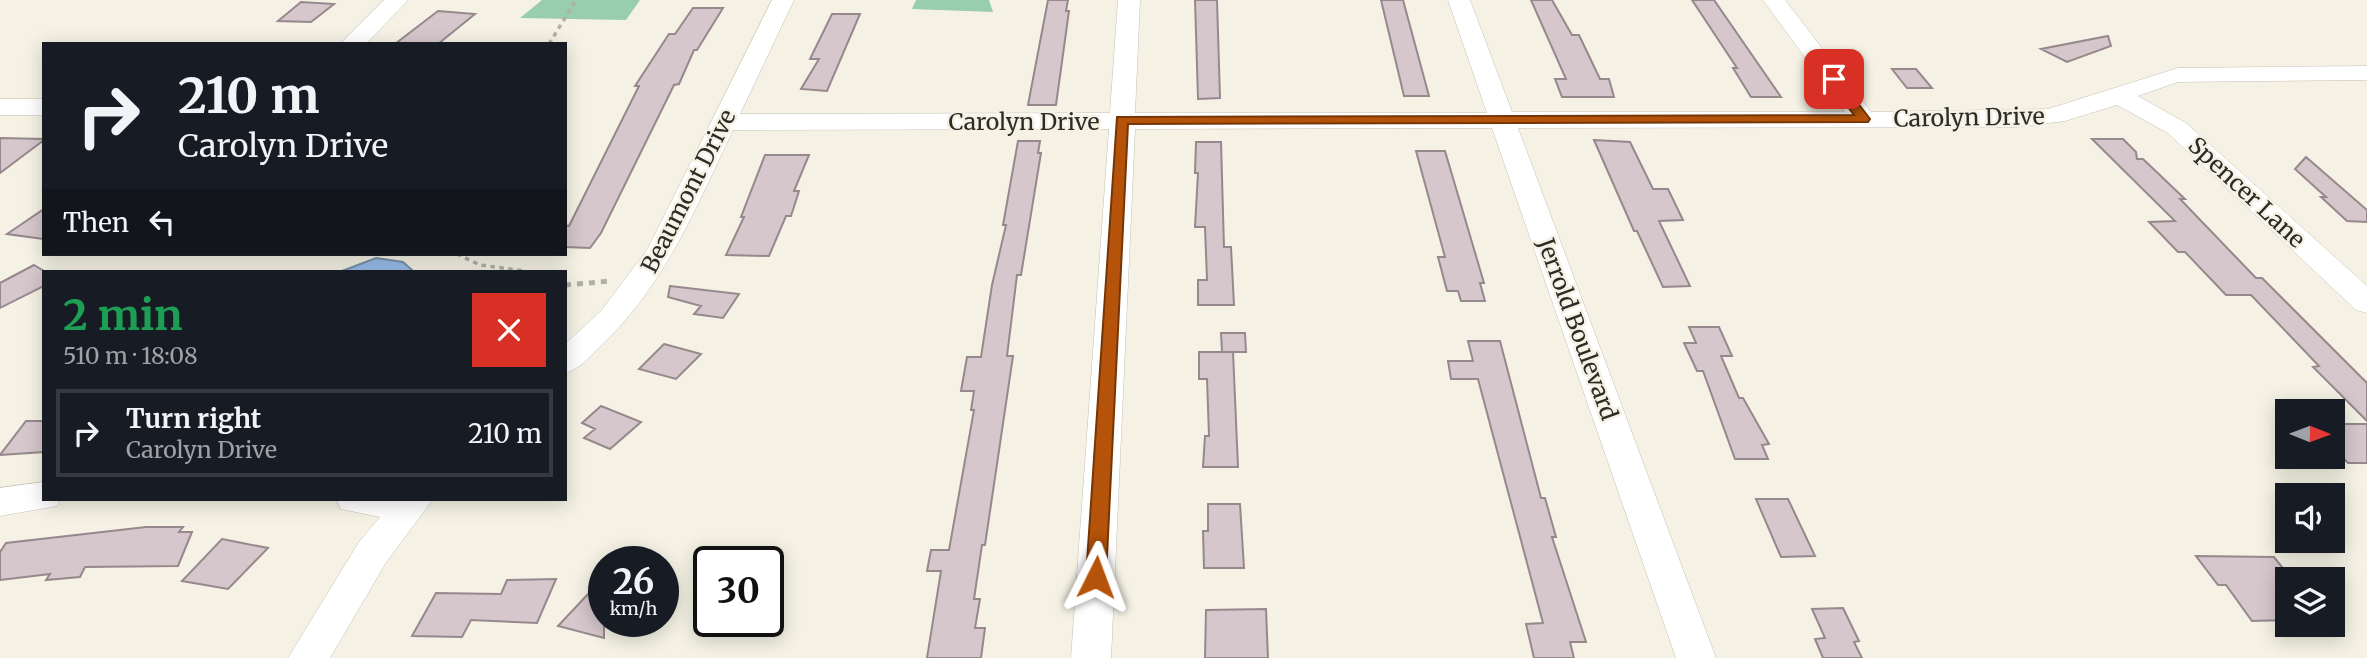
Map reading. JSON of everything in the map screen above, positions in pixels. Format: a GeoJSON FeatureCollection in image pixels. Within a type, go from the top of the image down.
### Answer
{"type":"FeatureCollection","features":[{"type":"Feature","properties":{"kind":"street"},"geometry":{"type":"LineString","coordinates":[[354,42],[397,0]]}},
{"type":"Feature","properties":{"kind":"street","name":"Beaumont Drive"},"geometry":{"type":"LineString","coordinates":[[567,360],[612,318],[640,284],[661,252],[783,0]]}},
{"type":"Feature","properties":{"kind":"street"},"geometry":{"type":"LineString","coordinates":[[1091,658],[1129,0]]}},
{"type":"Feature","properties":{"kind":"street","name":"Jerrold Boulevard"},"geometry":{"type":"LineString","coordinates":[[1460,0],[1696,658]]}},
{"type":"Feature","properties":{"kind":"street"},"geometry":{"type":"LineString","coordinates":[[1774,0],[1863,119]]}},
{"type":"Feature","properties":{"kind":"street","name":"Carolyn Drive"},"geometry":{"type":"LineString","coordinates":[[724,122],[2041,118],[2081,109],[2157,79],[2199,73],[2367,73]]}},
{"type":"Feature","properties":{"kind":"street","name":"Spencer Lane"},"geometry":{"type":"LineString","coordinates":[[2118,95],[2185,135],[2367,303]]}},
{"type":"Feature","properties":{"kind":"street"},"geometry":{"type":"LineString","coordinates":[[0,107],[42,107]]}},
{"type":"Feature","properties":{"kind":"street"},"geometry":{"type":"LineString","coordinates":[[0,502],[42,496]]}},
{"type":"Feature","properties":{"kind":"street"},"geometry":{"type":"LineString","coordinates":[[382,501],[411,503]]}},
{"type":"Feature","properties":{"kind":"street"},"geometry":{"type":"LineString","coordinates":[[308,658],[372,553],[411,503]]}},
{"type":"Feature","properties":{"kind":"path"},"geometry":{"type":"LineString","coordinates":[[551,42],[561,33],[568,9],[576,0]]}},
{"type":"Feature","properties":{"kind":"path"},"geometry":{"type":"LineString","coordinates":[[461,256],[480,265],[518,270]]}},
{"type":"Feature","properties":{"kind":"path"},"geometry":{"type":"LineString","coordinates":[[567,285],[611,281],[640,284]]}},
{"type":"Feature","properties":{"kind":"green space"},"geometry":{"type":"Polygon","coordinates":[[[542,0],[640,0],[626,20],[520,18],[542,0]]]}},
{"type":"Feature","properties":{"kind":"green space"},"geometry":{"type":"Polygon","coordinates":[[[916,0],[989,0],[993,12],[912,9],[916,0]]]}},
{"type":"Feature","properties":{"kind":"water"},"geometry":{"type":"Polygon","coordinates":[[[376,258],[403,262],[412,270],[345,270],[376,258]]]}},
{"type":"Feature","properties":{"kind":"building"},"geometry":{"type":"Polygon","coordinates":[[[1048,0],[1068,0],[1066,11],[1069,11],[1056,105],[1028,105],[1048,0]]]}},
{"type":"Feature","properties":{"kind":"building"},"geometry":{"type":"Polygon","coordinates":[[[1195,0],[1217,0],[1220,98],[1198,99],[1195,0]]]}},
{"type":"Feature","properties":{"kind":"building"},"geometry":{"type":"Polygon","coordinates":[[[1381,0],[1403,0],[1429,96],[1404,96],[1381,0]]]}},
{"type":"Feature","properties":{"kind":"building"},"geometry":{"type":"Polygon","coordinates":[[[1531,0],[1552,0],[1572,35],[1579,35],[1600,79],[1609,79],[1614,97],[1562,97],[1555,79],[1566,79],[1531,0]]]}},
{"type":"Feature","properties":{"kind":"building"},"geometry":{"type":"Polygon","coordinates":[[[1692,0],[1714,0],[1781,97],[1751,97],[1733,68],[1737,68],[1692,0]]]}},
{"type":"Feature","properties":{"kind":"building"},"geometry":{"type":"Polygon","coordinates":[[[301,2],[334,4],[311,22],[278,21],[301,2]]]}},
{"type":"Feature","properties":{"kind":"building"},"geometry":{"type":"Polygon","coordinates":[[[693,8],[723,8],[697,50],[694,50],[679,84],[674,85],[601,233],[590,248],[567,247],[567,226],[639,86],[635,86],[669,34],[675,34],[693,8]]]}},
{"type":"Feature","properties":{"kind":"building"},"geometry":{"type":"Polygon","coordinates":[[[438,11],[475,14],[440,42],[398,42],[438,11]]]}},
{"type":"Feature","properties":{"kind":"building"},"geometry":{"type":"Polygon","coordinates":[[[832,14],[860,14],[827,91],[801,89],[819,59],[810,59],[832,14]]]}},
{"type":"Feature","properties":{"kind":"building"},"geometry":{"type":"Polygon","coordinates":[[[2108,36],[2111,46],[2067,62],[2041,49],[2108,36]]]}},
{"type":"Feature","properties":{"kind":"building"},"geometry":{"type":"Polygon","coordinates":[[[1892,69],[1916,69],[1932,88],[1907,88],[1892,69]]]}},
{"type":"Feature","properties":{"kind":"building"},"geometry":{"type":"Polygon","coordinates":[[[0,138],[42,139],[42,142],[0,173],[0,138]]]}},
{"type":"Feature","properties":{"kind":"building"},"geometry":{"type":"Polygon","coordinates":[[[2092,139],[2123,139],[2136,152],[2137,159],[2143,159],[2185,199],[2180,199],[2256,278],[2262,278],[2367,383],[2367,421],[2313,367],[2319,366],[2251,295],[2226,295],[2185,252],[2178,252],[2149,222],[2175,221],[2092,139]]]}},
{"type":"Feature","properties":{"kind":"building"},"geometry":{"type":"Polygon","coordinates":[[[1594,140],[1630,142],[1653,189],[1668,189],[1683,220],[1659,221],[1690,286],[1663,287],[1637,231],[1634,231],[1594,140]]]}},
{"type":"Feature","properties":{"kind":"building"},"geometry":{"type":"Polygon","coordinates":[[[1018,141],[1040,141],[1038,153],[1041,153],[1021,275],[1017,275],[1007,356],[1013,356],[985,545],[982,545],[974,599],[980,599],[975,628],[985,628],[981,658],[927,658],[941,571],[927,571],[931,550],[949,550],[974,410],[971,410],[974,391],[961,391],[967,357],[981,357],[992,285],[1006,225],[1003,225],[1018,141]]]}},
{"type":"Feature","properties":{"kind":"building"},"geometry":{"type":"Polygon","coordinates":[[[1196,142],[1221,142],[1224,247],[1231,247],[1234,305],[1198,305],[1198,280],[1207,280],[1205,227],[1195,227],[1198,173],[1195,173],[1196,142]]]}},
{"type":"Feature","properties":{"kind":"building"},"geometry":{"type":"Polygon","coordinates":[[[1416,151],[1445,151],[1484,283],[1480,283],[1485,301],[1461,301],[1458,291],[1447,291],[1438,257],[1445,257],[1416,151]]]}},
{"type":"Feature","properties":{"kind":"building"},"geometry":{"type":"Polygon","coordinates":[[[765,155],[809,155],[794,191],[799,191],[791,216],[786,216],[769,256],[726,255],[744,217],[741,217],[765,155]]]}},
{"type":"Feature","properties":{"kind":"building"},"geometry":{"type":"Polygon","coordinates":[[[2306,157],[2367,210],[2367,222],[2347,221],[2321,197],[2326,197],[2295,169],[2306,157]]]}},
{"type":"Feature","properties":{"kind":"building"},"geometry":{"type":"Polygon","coordinates":[[[42,210],[42,239],[7,234],[42,210]]]}},
{"type":"Feature","properties":{"kind":"building"},"geometry":{"type":"Polygon","coordinates":[[[34,265],[42,270],[42,287],[0,308],[0,283],[34,265]]]}},
{"type":"Feature","properties":{"kind":"building"},"geometry":{"type":"Polygon","coordinates":[[[670,286],[739,294],[723,318],[694,314],[701,306],[668,297],[670,286]]]}},
{"type":"Feature","properties":{"kind":"building"},"geometry":{"type":"Polygon","coordinates":[[[1689,327],[1719,327],[1732,356],[1721,356],[1739,398],[1743,398],[1769,444],[1762,445],[1768,459],[1735,459],[1703,371],[1697,371],[1684,343],[1696,343],[1689,327]]]}},
{"type":"Feature","properties":{"kind":"building"},"geometry":{"type":"Polygon","coordinates":[[[1221,333],[1245,333],[1246,352],[1222,352],[1221,333]]]}},
{"type":"Feature","properties":{"kind":"building"},"geometry":{"type":"Polygon","coordinates":[[[1468,341],[1500,341],[1541,498],[1545,498],[1556,537],[1552,537],[1586,642],[1570,642],[1574,658],[1534,658],[1526,624],[1543,623],[1478,379],[1451,379],[1448,361],[1473,361],[1468,341]]]}},
{"type":"Feature","properties":{"kind":"building"},"geometry":{"type":"Polygon","coordinates":[[[664,344],[701,354],[676,379],[639,369],[664,344]]]}},
{"type":"Feature","properties":{"kind":"building"},"geometry":{"type":"Polygon","coordinates":[[[1199,352],[1233,352],[1238,467],[1203,467],[1205,436],[1209,436],[1207,379],[1199,379],[1199,352]]]}},
{"type":"Feature","properties":{"kind":"building"},"geometry":{"type":"Polygon","coordinates":[[[601,406],[641,422],[610,449],[584,438],[595,429],[582,423],[601,406]]]}},
{"type":"Feature","properties":{"kind":"building"},"geometry":{"type":"Polygon","coordinates":[[[26,421],[42,421],[42,452],[0,455],[26,421]]]}},
{"type":"Feature","properties":{"kind":"building"},"geometry":{"type":"Polygon","coordinates":[[[2345,424],[2367,424],[2367,463],[2348,463],[2345,460],[2345,424]]]}},
{"type":"Feature","properties":{"kind":"building"},"geometry":{"type":"Polygon","coordinates":[[[1756,499],[1788,499],[1815,556],[1781,557],[1756,499]]]}},
{"type":"Feature","properties":{"kind":"building"},"geometry":{"type":"Polygon","coordinates":[[[1208,504],[1240,504],[1244,568],[1204,568],[1203,531],[1208,531],[1208,504]]]}},
{"type":"Feature","properties":{"kind":"building"},"geometry":{"type":"Polygon","coordinates":[[[146,527],[183,527],[179,532],[192,532],[178,566],[85,567],[80,577],[46,580],[50,574],[0,580],[0,552],[6,543],[146,527]]]}},
{"type":"Feature","properties":{"kind":"building"},"geometry":{"type":"Polygon","coordinates":[[[222,539],[268,548],[228,589],[182,581],[222,539]]]}},
{"type":"Feature","properties":{"kind":"building"},"geometry":{"type":"Polygon","coordinates":[[[2196,556],[2274,557],[2282,567],[2275,567],[2275,620],[2252,621],[2226,585],[2218,585],[2196,556]]]}},
{"type":"Feature","properties":{"kind":"building"},"geometry":{"type":"Polygon","coordinates":[[[556,579],[537,623],[471,620],[462,637],[412,636],[436,593],[501,594],[507,580],[556,579]]]}},
{"type":"Feature","properties":{"kind":"building"},"geometry":{"type":"Polygon","coordinates":[[[588,594],[588,634],[558,626],[588,594]]]}},
{"type":"Feature","properties":{"kind":"building"},"geometry":{"type":"Polygon","coordinates":[[[1843,608],[1859,641],[1854,642],[1862,658],[1823,658],[1815,639],[1825,638],[1812,609],[1843,608]]]}},
{"type":"Feature","properties":{"kind":"building"},"geometry":{"type":"Polygon","coordinates":[[[1266,609],[1268,658],[1205,658],[1206,610],[1266,609]]]}},
{"type":"Feature","properties":{"kind":"route"},"geometry":{"type":"LineString","coordinates":[[1096,577],[1122,120],[1863,119],[1834,79]]}}]}
